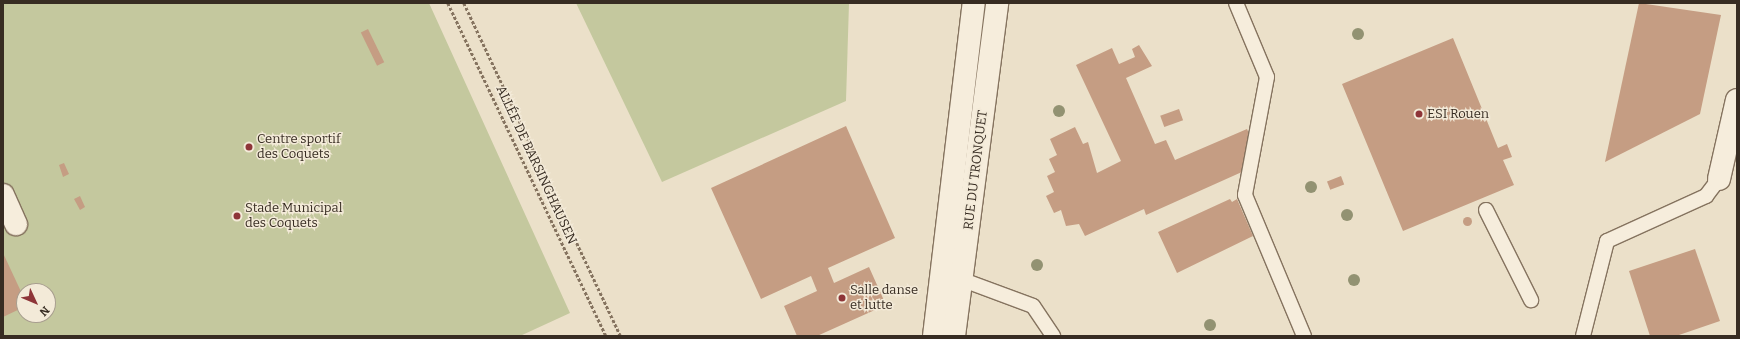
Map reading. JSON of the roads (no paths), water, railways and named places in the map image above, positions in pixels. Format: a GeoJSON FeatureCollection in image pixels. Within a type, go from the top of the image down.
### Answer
{"type":"FeatureCollection","features":[{"type":"Feature","properties":{"kind":"street","name":"RUE DU TRONQUET"},"geometry":{"type":"LineString","coordinates":[[954,336],[952,277],[974,3]]}},
{"type":"Feature","properties":{"kind":"street","name":"RUE DU TRONQUET"},"geometry":{"type":"LineString","coordinates":[[934,336],[952,277],[997,3]]}},
{"type":"Feature","properties":{"kind":"street"},"geometry":{"type":"LineString","coordinates":[[1719,179],[1737,100]]}},
{"type":"Feature","properties":{"kind":"street"},"geometry":{"type":"LineString","coordinates":[[3,195],[16,224]]}},
{"type":"Feature","properties":{"kind":"lane"},"geometry":{"type":"LineString","coordinates":[[1236,3],[1267,77],[1245,195],[1304,336]]}},
{"type":"Feature","properties":{"kind":"lane"},"geometry":{"type":"LineString","coordinates":[[1583,336],[1607,241],[1706,196],[1719,179]]}},
{"type":"Feature","properties":{"kind":"lane"},"geometry":{"type":"LineString","coordinates":[[1486,210],[1531,300]]}},
{"type":"Feature","properties":{"kind":"lane"},"geometry":{"type":"LineString","coordinates":[[952,277],[1033,306],[1053,336]]}},
{"type":"Feature","properties":{"kind":"place","name":"ESI Rouen"},"geometry":{"type":"Point","coordinates":[1419,114]}},
{"type":"Feature","properties":{"kind":"place","name":"Centre sportif des Coquets"},"geometry":{"type":"Point","coordinates":[249,147]}},
{"type":"Feature","properties":{"kind":"place","name":"Stade Municipal des Coquets"},"geometry":{"type":"Point","coordinates":[237,216]}},
{"type":"Feature","properties":{"kind":"place","name":"Salle danse et lutte"},"geometry":{"type":"Point","coordinates":[842,298]}}]}
